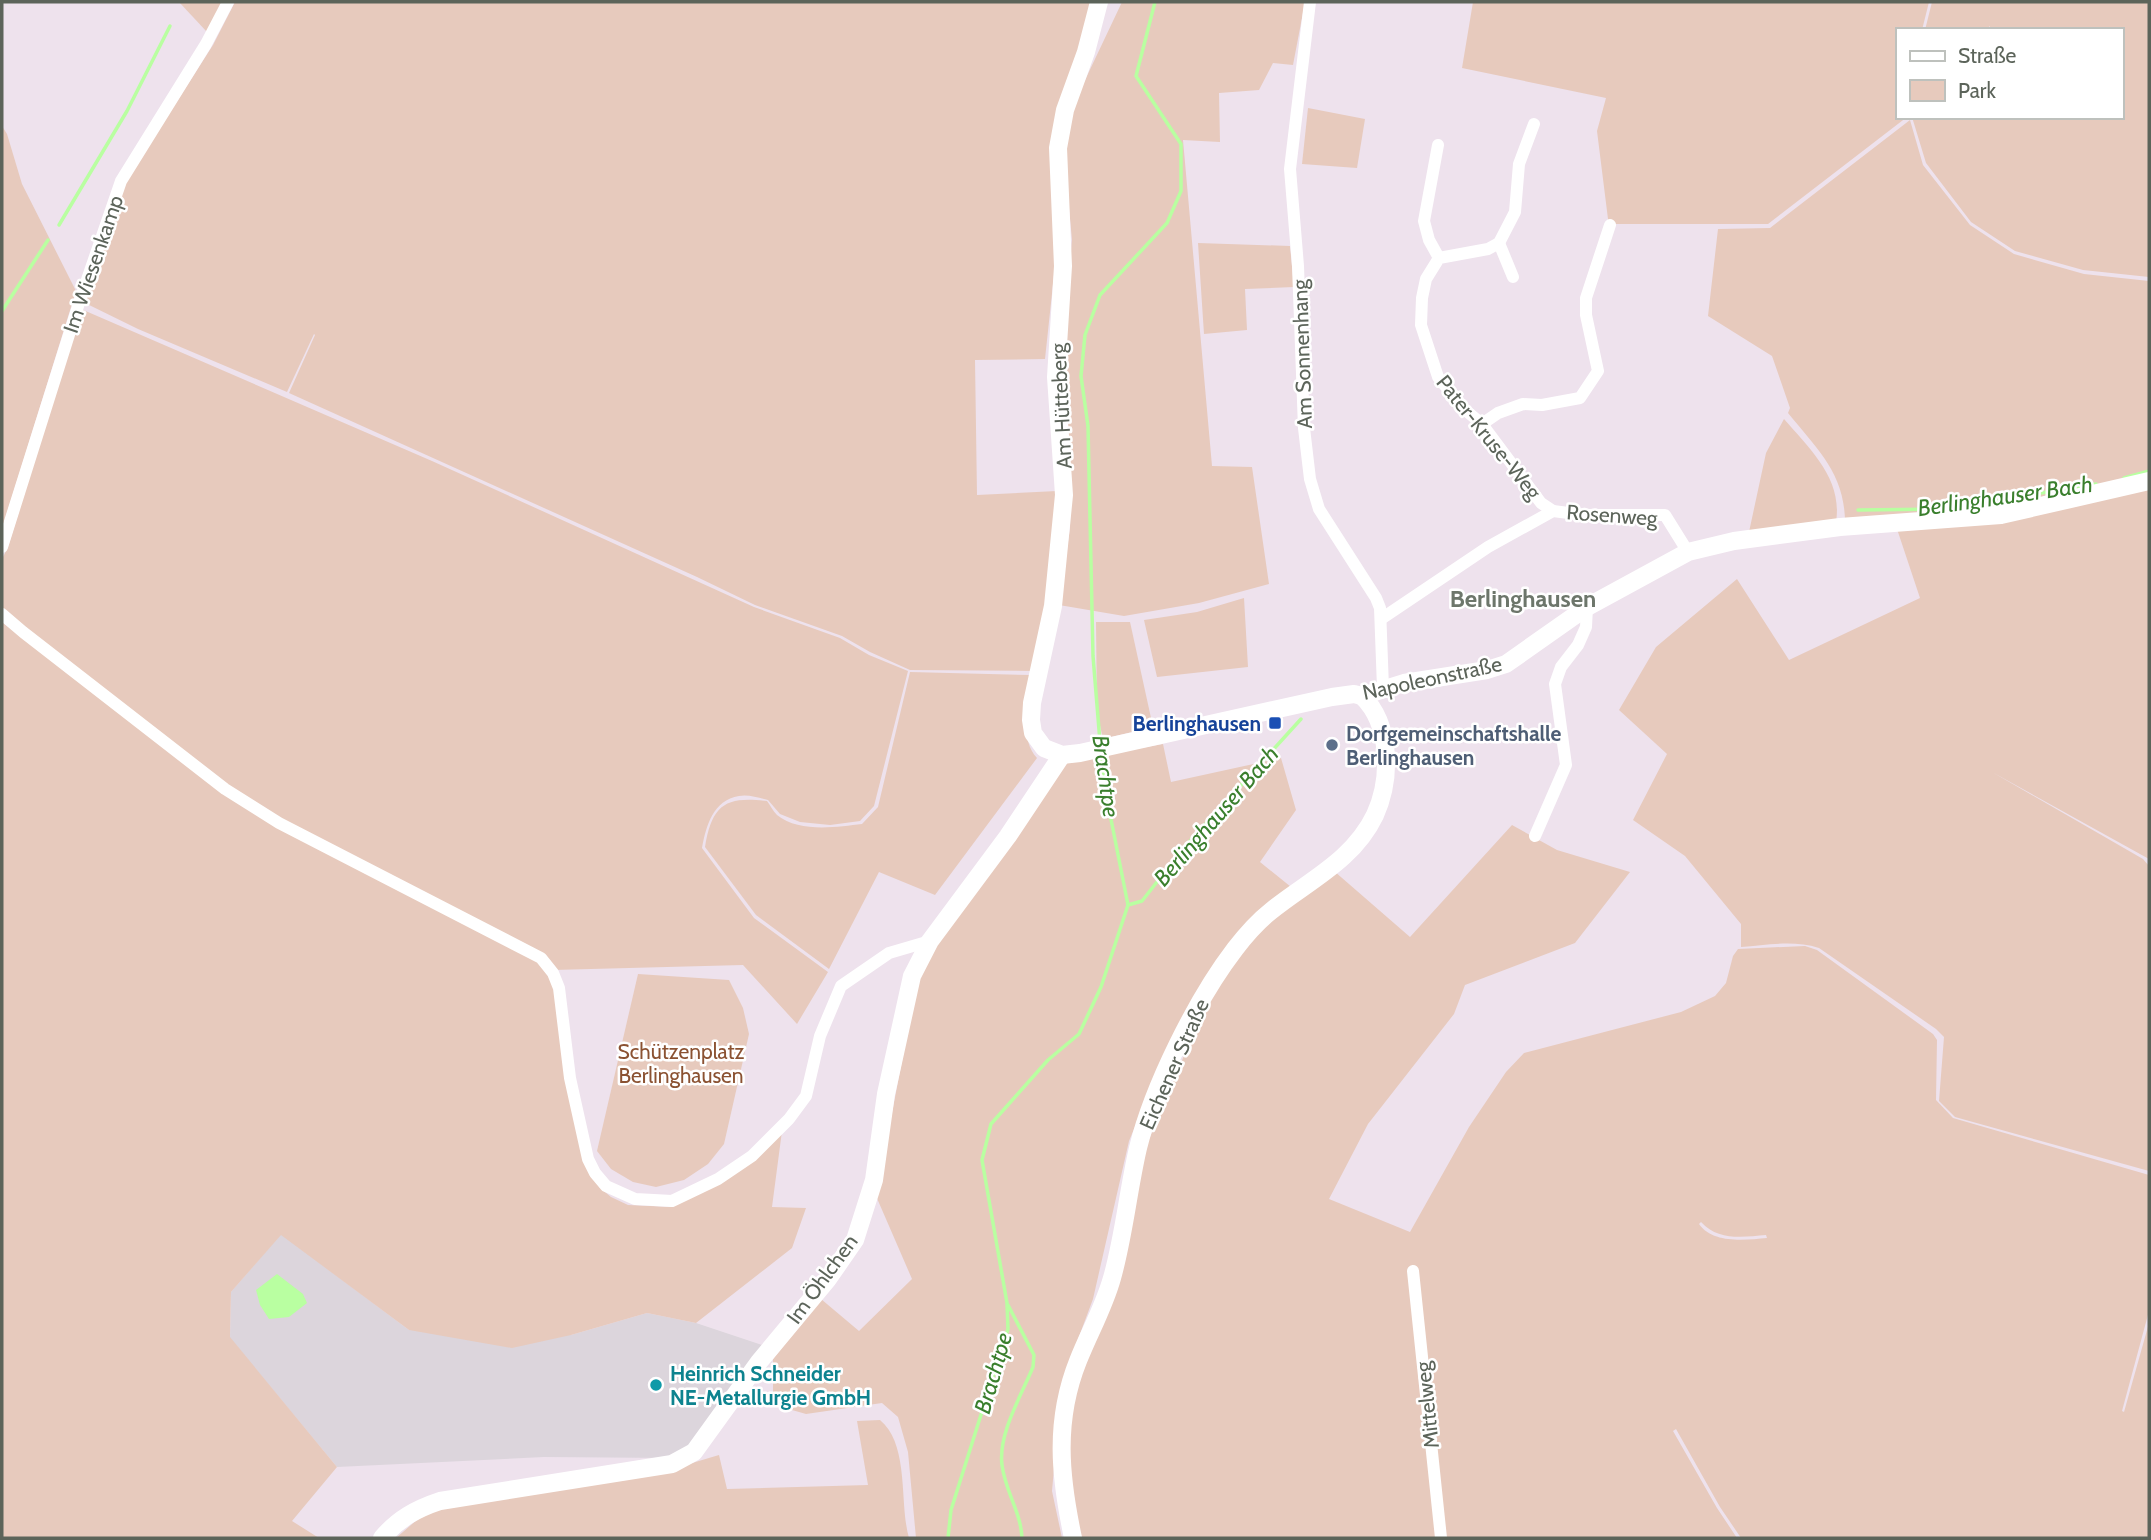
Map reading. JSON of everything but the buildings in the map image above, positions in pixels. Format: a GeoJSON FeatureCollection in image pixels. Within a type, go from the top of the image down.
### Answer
{"type":"FeatureCollection","features":[{"type":"Feature","properties":{"kind":"main road","name":"Am Hütteberg"},"geometry":{"type":"LineString","coordinates":[[1071,754],[1052,753],[1039,743],[1033,733],[1031,720],[1032,703],[1053,606],[1064,495],[1056,377],[1063,255],[1058,148],[1065,110],[1100,2]]}},
{"type":"Feature","properties":{"kind":"main road","name":"Napoleonstraße"},"geometry":{"type":"LineString","coordinates":[[1071,754],[1332,697],[1354,694],[1362,696],[1404,683],[1487,670],[1506,664],[1587,607],[1688,552],[1734,541],[1840,527],[2001,516],[2149,481]]}},
{"type":"Feature","properties":{"kind":"main road","name":"Eichener Straße"},"geometry":{"type":"LineString","coordinates":[[1073,1538],[1063,1491],[1061,1451],[1066,1402],[1078,1361],[1112,1280],[1138,1149],[1149,1112],[1208,988],[1234,950],[1269,912],[1341,861],[1373,818],[1384,793],[1386,758],[1377,718],[1371,705],[1362,696]]}},
{"type":"Feature","properties":{"kind":"main road","name":"Im Öhlchen"},"geometry":{"type":"LineString","coordinates":[[382,1538],[417,1508],[440,1501],[671,1464],[694,1452],[759,1362],[828,1279],[855,1240],[874,1180],[886,1094],[912,976],[930,942],[1071,754]]}},
{"type":"Feature","properties":{"kind":"street","name":"Im Wiesenkamp"},"geometry":{"type":"LineString","coordinates":[[2,547],[75,315],[121,181],[206,44],[228,2]]}},
{"type":"Feature","properties":{"kind":"street","name":"Am Sonnenhang"},"geometry":{"type":"LineString","coordinates":[[1310,2],[1290,169],[1298,267],[1307,460],[1319,509],[1376,598],[1381,619],[1383,688]]}},
{"type":"Feature","properties":{"kind":"street"},"geometry":{"type":"LineString","coordinates":[[1438,145],[1424,221],[1429,240],[1439,258],[1488,248],[1499,243],[1515,212],[1518,164],[1534,124]]}},
{"type":"Feature","properties":{"kind":"street"},"geometry":{"type":"LineString","coordinates":[[1482,424],[1497,413],[1523,404],[1542,405],[1580,398],[1593,380],[1598,371],[1586,315],[1586,298],[1610,225]]}},
{"type":"Feature","properties":{"kind":"street"},"geometry":{"type":"LineString","coordinates":[[1499,243],[1513,277]]}},
{"type":"Feature","properties":{"kind":"street","name":"Pater-Kruse-Weg"},"geometry":{"type":"LineString","coordinates":[[1439,258],[1426,279],[1421,325],[1438,377],[1464,409],[1482,424],[1541,503],[1553,510]]}},
{"type":"Feature","properties":{"kind":"street","name":"Rosenweg"},"geometry":{"type":"LineString","coordinates":[[1381,619],[1488,547],[1553,510],[1584,515],[1665,515],[1688,552]]}},
{"type":"Feature","properties":{"kind":"street"},"geometry":{"type":"LineString","coordinates":[[1535,836],[1566,765],[1555,684],[1561,667],[1578,645],[1586,627],[1587,607]]}},
{"type":"Feature","properties":{"kind":"street"},"geometry":{"type":"LineString","coordinates":[[2,614],[225,789],[279,824],[541,958],[553,973],[559,988],[570,1079],[588,1158],[595,1173],[606,1186],[635,1199],[672,1201],[718,1179],[752,1156],[789,1119],[806,1096],[820,1036],[841,986],[889,953],[930,942]]}},
{"type":"Feature","properties":{"kind":"street","name":"Mittelweg"},"geometry":{"type":"LineString","coordinates":[[1413,1271],[1441,1538]]}},
{"type":"Feature","properties":{"kind":"shaded area"},"geometry":{"type":"Polygon","coordinates":[[[281,1234],[409,1330],[571,1335],[647,1313],[696,1323],[762,1345],[689,1446],[671,1458],[544,1457],[337,1467],[230,1338],[231,1292],[281,1234]]]}},
{"type":"Feature","properties":{"kind":"shaded area"},"geometry":{"type":"Polygon","coordinates":[[[277,1274],[303,1294],[307,1303],[289,1317],[269,1319],[260,1305],[256,1290],[277,1274]]]}},
{"type":"Feature","properties":{"kind":"green space"},"geometry":{"type":"Polygon","coordinates":[[[179,2],[222,2],[207,32],[179,2]]]}},
{"type":"Feature","properties":{"kind":"green space"},"geometry":{"type":"Polygon","coordinates":[[[235,2],[1094,2],[1067,86],[1056,256],[1045,359],[975,360],[977,495],[1057,491],[1056,531],[1035,671],[910,670],[842,636],[755,605],[289,393],[314,334],[287,392],[138,329],[83,302],[124,184],[213,45],[235,2]]]}},
{"type":"Feature","properties":{"kind":"green space"},"geometry":{"type":"Polygon","coordinates":[[[1122,2],[1305,2],[1293,65],[1273,63],[1259,90],[1219,93],[1220,142],[1183,140],[1212,466],[1252,467],[1269,584],[1199,603],[1124,616],[1059,605],[1070,528],[1071,481],[1066,434],[1063,340],[1072,240],[1065,165],[1067,132],[1077,97],[1122,2]]]}},
{"type":"Feature","properties":{"kind":"green space"},"geometry":{"type":"Polygon","coordinates":[[[1473,2],[1929,2],[1922,28],[1896,28],[1896,119],[1904,119],[1768,224],[1612,224],[1608,219],[1597,131],[1606,98],[1462,68],[1473,2]]]}},
{"type":"Feature","properties":{"kind":"green space"},"geometry":{"type":"Polygon","coordinates":[[[1932,2],[2149,2],[2149,277],[2083,270],[2015,251],[1971,222],[1926,163],[1913,119],[2123,119],[2123,28],[1926,28],[1932,2]]]}},
{"type":"Feature","properties":{"kind":"green space"},"geometry":{"type":"Polygon","coordinates":[[[1308,108],[1365,119],[1357,168],[1302,164],[1308,108]]]}},
{"type":"Feature","properties":{"kind":"green space"},"geometry":{"type":"Polygon","coordinates":[[[1910,120],[1923,165],[1970,225],[2014,254],[2084,274],[2149,281],[2149,478],[2001,512],[1845,523],[1844,505],[1835,476],[1819,450],[1788,413],[1790,408],[1772,356],[1708,316],[1718,229],[1770,228],[1910,120]]]}},
{"type":"Feature","properties":{"kind":"green space"},"geometry":{"type":"Polygon","coordinates":[[[2,126],[7,134],[22,184],[76,291],[2,529],[2,126]]]}},
{"type":"Feature","properties":{"kind":"green space"},"geometry":{"type":"Polygon","coordinates":[[[1198,243],[1290,246],[1294,287],[1245,289],[1247,330],[1204,334],[1198,243]]]}},
{"type":"Feature","properties":{"kind":"green space"},"geometry":{"type":"Polygon","coordinates":[[[81,309],[432,461],[754,607],[840,638],[869,655],[908,671],[874,806],[860,821],[830,825],[800,822],[780,814],[768,800],[743,796],[730,798],[717,808],[706,831],[702,848],[754,918],[828,972],[797,1024],[743,965],[553,970],[226,788],[23,631],[2,607],[2,559],[8,547],[81,309]]]}},
{"type":"Feature","properties":{"kind":"green space"},"geometry":{"type":"Polygon","coordinates":[[[1784,419],[1814,453],[1829,478],[1837,506],[1836,522],[1749,532],[1766,453],[1784,419]]]}},
{"type":"Feature","properties":{"kind":"green space"},"geometry":{"type":"Polygon","coordinates":[[[2149,485],[2149,859],[1992,772],[2143,859],[2149,866],[2149,1171],[1955,1117],[1939,1101],[1944,1037],[1936,1029],[1819,948],[1790,944],[1741,947],[1741,924],[1685,856],[1633,820],[1667,754],[1619,710],[1656,647],[1737,579],[1789,660],[1920,598],[1896,526],[2149,485]]]}},
{"type":"Feature","properties":{"kind":"green space"},"geometry":{"type":"Polygon","coordinates":[[[1244,598],[1248,667],[1157,677],[1144,620],[1197,612],[1244,598]]]}},
{"type":"Feature","properties":{"kind":"green space"},"geometry":{"type":"Polygon","coordinates":[[[2,622],[223,790],[539,961],[556,989],[599,1187],[611,1197],[628,1205],[672,1207],[782,1131],[772,1207],[806,1208],[792,1248],[696,1323],[647,1313],[571,1335],[512,1348],[409,1330],[281,1235],[231,1292],[230,1337],[337,1467],[292,1521],[319,1538],[2,1538],[2,622]]]}},
{"type":"Feature","properties":{"kind":"green space"},"geometry":{"type":"Polygon","coordinates":[[[1096,622],[1130,622],[1153,727],[1103,739],[1097,712],[1096,622]]]}},
{"type":"Feature","properties":{"kind":"green space"},"geometry":{"type":"Polygon","coordinates":[[[910,672],[1031,675],[1026,729],[1031,749],[1037,758],[935,895],[879,872],[829,969],[756,915],[705,847],[708,833],[712,821],[723,806],[741,800],[767,801],[777,815],[786,821],[807,827],[862,824],[878,807],[910,672]]]}},
{"type":"Feature","properties":{"kind":"green space"},"geometry":{"type":"Polygon","coordinates":[[[1163,744],[1171,782],[1281,758],[1296,810],[1260,862],[1296,891],[1261,911],[1164,1057],[1129,1141],[1093,1299],[1071,1358],[1060,1400],[1052,1491],[1062,1538],[916,1538],[908,1452],[898,1417],[882,1403],[806,1414],[785,1408],[773,1392],[773,1359],[821,1299],[859,1331],[912,1279],[876,1196],[918,978],[936,944],[1065,762],[1163,744]]]}},
{"type":"Feature","properties":{"kind":"green space"},"geometry":{"type":"Polygon","coordinates":[[[1512,825],[1557,850],[1630,872],[1575,943],[1465,985],[1454,1014],[1368,1124],[1329,1199],[1410,1232],[1469,1127],[1506,1072],[1524,1053],[1681,1012],[1715,996],[1726,983],[1733,956],[1738,949],[1805,946],[1817,950],[1933,1034],[1937,1040],[1936,1100],[1953,1118],[2149,1175],[2149,1311],[2122,1411],[2124,1412],[2149,1323],[2149,1538],[1741,1538],[1720,1507],[1676,1429],[1673,1431],[1737,1538],[1076,1538],[1068,1492],[1069,1401],[1145,1149],[1216,979],[1264,919],[1334,871],[1410,937],[1512,825]],[[1701,1222],[1699,1224],[1712,1235],[1721,1238],[1767,1238],[1766,1235],[1723,1235],[1701,1222]]]}},
{"type":"Feature","properties":{"kind":"green space","name":"Schützenplatz Berlinghausen"},"geometry":{"type":"Polygon","coordinates":[[[638,974],[729,980],[743,1008],[749,1034],[724,1144],[708,1164],[684,1180],[656,1187],[633,1182],[611,1169],[597,1151],[638,974]]]}},
{"type":"Feature","properties":{"kind":"green space"},"geometry":{"type":"Polygon","coordinates":[[[880,1420],[896,1444],[900,1459],[909,1538],[396,1538],[426,1512],[662,1472],[719,1455],[727,1489],[868,1485],[857,1421],[880,1420]]]}},
{"type":"Feature","properties":{"kind":"waterway","name":"Brachtpe"},"geometry":{"type":"LineString","coordinates":[[1100,742],[1093,656],[1088,426],[1081,376],[1085,335],[1100,295],[1167,223],[1181,191],[1181,144],[1136,76],[1155,2]]}},
{"type":"Feature","properties":{"kind":"waterway"},"geometry":{"type":"LineString","coordinates":[[59,225],[127,111],[170,26]]}},
{"type":"Feature","properties":{"kind":"waterway"},"geometry":{"type":"LineString","coordinates":[[2,311],[48,240]]}},
{"type":"Feature","properties":{"kind":"waterway","name":"Berlinghauser Bach"},"geometry":{"type":"LineString","coordinates":[[2124,478],[2149,471]]}},
{"type":"Feature","properties":{"kind":"waterway","name":"Berlinghauser Bach"},"geometry":{"type":"LineString","coordinates":[[1858,510],[1944,509],[2096,484]]}},
{"type":"Feature","properties":{"kind":"waterway","name":"Berlinghauser Bach"},"geometry":{"type":"LineString","coordinates":[[1128,905],[1142,901],[1182,850],[1301,719]]}},
{"type":"Feature","properties":{"kind":"waterway","name":"Brachtpe"},"geometry":{"type":"LineString","coordinates":[[948,1538],[951,1510],[1008,1329],[1007,1303],[982,1160],[991,1124],[1048,1060],[1079,1034],[1101,987],[1128,905],[1104,784],[1101,753]]}},
{"type":"Feature","properties":{"kind":"waterway"},"geometry":{"type":"LineString","coordinates":[[1008,1305],[1034,1355],[1033,1367],[1007,1428],[1002,1453],[1004,1475],[1019,1519],[1022,1538]]}},
{"type":"Feature","properties":{"kind":"place","name":"Berlinghausen"},"geometry":{"type":"Point","coordinates":[1275,723]}},
{"type":"Feature","properties":{"kind":"place","name":"Dorfgemeinschaftshalle Berlinghausen"},"geometry":{"type":"Point","coordinates":[1332,745]}},
{"type":"Feature","properties":{"kind":"place","name":"Heinrich Schneider NE-Metallurgie GmbH"},"geometry":{"type":"Point","coordinates":[656,1385]}},
{"type":"Feature","properties":{"kind":"district","name":"Berlinghausen"},"geometry":{"type":"Point","coordinates":[1523,598]}}]}
